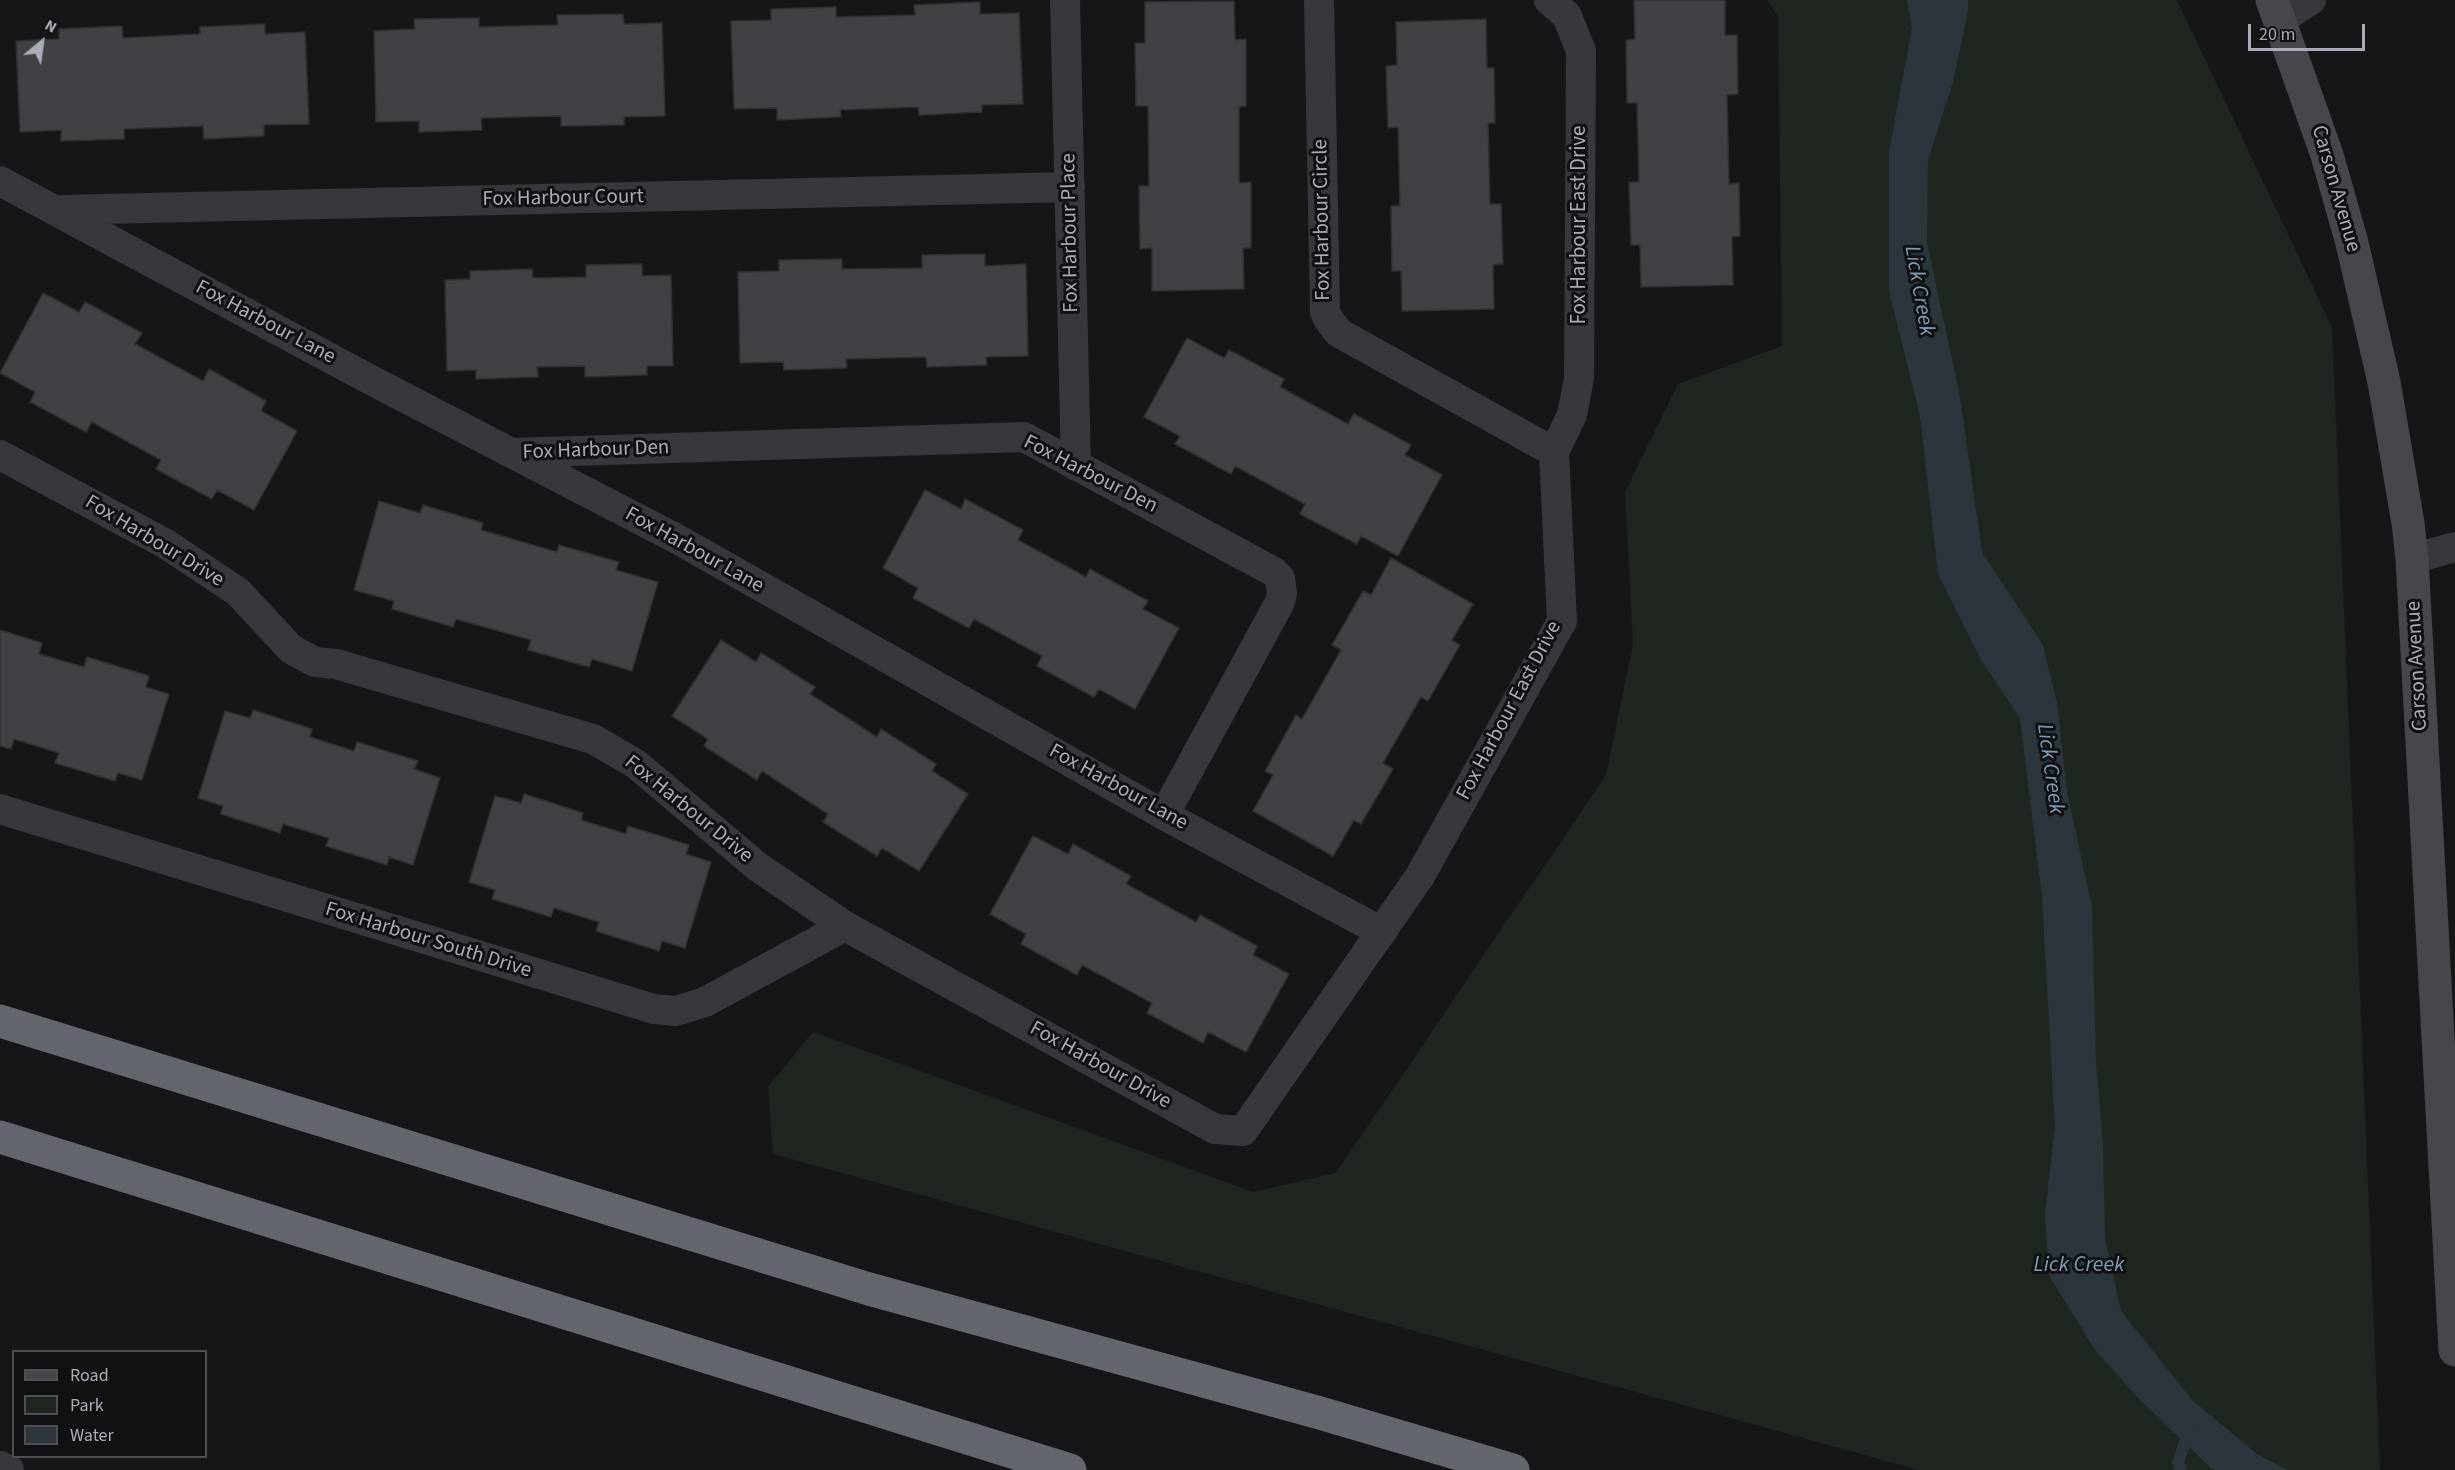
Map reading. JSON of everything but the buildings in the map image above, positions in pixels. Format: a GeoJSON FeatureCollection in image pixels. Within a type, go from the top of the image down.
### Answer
{"type":"FeatureCollection","features":[{"type":"Feature","properties":{"kind":"highway"},"geometry":{"type":"LineString","coordinates":[[0,1021],[869,1289],[1309,1410],[1513,1470]]}},
{"type":"Feature","properties":{"kind":"highway"},"geometry":{"type":"LineString","coordinates":[[0,1137],[1070,1470]]}},
{"type":"Feature","properties":{"kind":"main road","name":"Carson Avenue"},"geometry":{"type":"LineString","coordinates":[[2276,10],[2327,155],[2352,243],[2384,382],[2412,559],[2455,1350]]}},
{"type":"Feature","properties":{"kind":"street","name":"Fox Harbour Place"},"geometry":{"type":"LineString","coordinates":[[1065,0],[1076,466]]}},
{"type":"Feature","properties":{"kind":"street","name":"Fox Harbour Circle"},"geometry":{"type":"LineString","coordinates":[[1319,0],[1325,312],[1329,320],[1339,333],[1554,452]]}},
{"type":"Feature","properties":{"kind":"street"},"geometry":{"type":"LineString","coordinates":[[2276,10],[2311,0]]}},
{"type":"Feature","properties":{"kind":"street","name":"Fox Harbour East Drive"},"geometry":{"type":"LineString","coordinates":[[1243,1131],[1420,876],[1562,621],[1554,452],[1572,415],[1578,388],[1580,362],[1581,51],[1558,8]]}},
{"type":"Feature","properties":{"kind":"street","name":"Fox Harbour Lane"},"geometry":{"type":"LineString","coordinates":[[0,181],[509,453],[679,540],[1164,814],[1382,932]]}},
{"type":"Feature","properties":{"kind":"street","name":"Fox Harbour Court"},"geometry":{"type":"LineString","coordinates":[[56,211],[1070,187]]}},
{"type":"Feature","properties":{"kind":"street","name":"Fox Harbour Den"},"geometry":{"type":"LineString","coordinates":[[509,453],[1024,437],[1274,572],[1280,578],[1282,593],[1280,602],[1164,814]]}},
{"type":"Feature","properties":{"kind":"street","name":"Fox Harbour Drive"},"geometry":{"type":"LineString","coordinates":[[0,454],[166,544],[238,592],[291,649],[315,662],[336,664],[593,739],[636,764],[758,867],[845,926],[1215,1129],[1243,1131]]}},
{"type":"Feature","properties":{"kind":"street"},"geometry":{"type":"LineString","coordinates":[[2412,559],[2455,547]]}},
{"type":"Feature","properties":{"kind":"street","name":"Fox Harbour South Drive"},"geometry":{"type":"LineString","coordinates":[[0,809],[654,1009],[676,1011],[705,1002],[845,926]]}},
{"type":"Feature","properties":{"kind":"street"},"geometry":{"type":"LineString","coordinates":[[0,1466],[9,1470]]}},
{"type":"Feature","properties":{"kind":"green space"},"geometry":{"type":"Polygon","coordinates":[[[1767,0],[2177,0],[2332,327],[2380,1470],[1919,1470],[773,1154],[768,1087],[813,1032],[1253,1192],[1336,1173],[1606,775],[1633,644],[1625,492],[1678,384],[1782,346],[1778,17],[1767,0]]]}},
{"type":"Feature","properties":{"kind":"water","name":"Lick Creek"},"geometry":{"type":"Polygon","coordinates":[[[1907,0],[1968,0],[1968,12],[1953,82],[1928,160],[1927,243],[1960,396],[1982,552],[2043,645],[2057,703],[2067,792],[2092,907],[2096,1061],[2103,1144],[2105,1238],[2121,1311],[2192,1400],[2257,1454],[2288,1470],[2215,1470],[2211,1468],[2142,1402],[2095,1350],[2049,1275],[2045,1213],[2055,1128],[2042,896],[2020,718],[1980,658],[1938,574],[1920,416],[1889,291],[1889,151],[1912,28],[1907,0]]]}},
{"type":"Feature","properties":{"kind":"waterway"},"geometry":{"type":"LineString","coordinates":[[2181,1470],[2178,1462],[2190,1429]]}}]}
